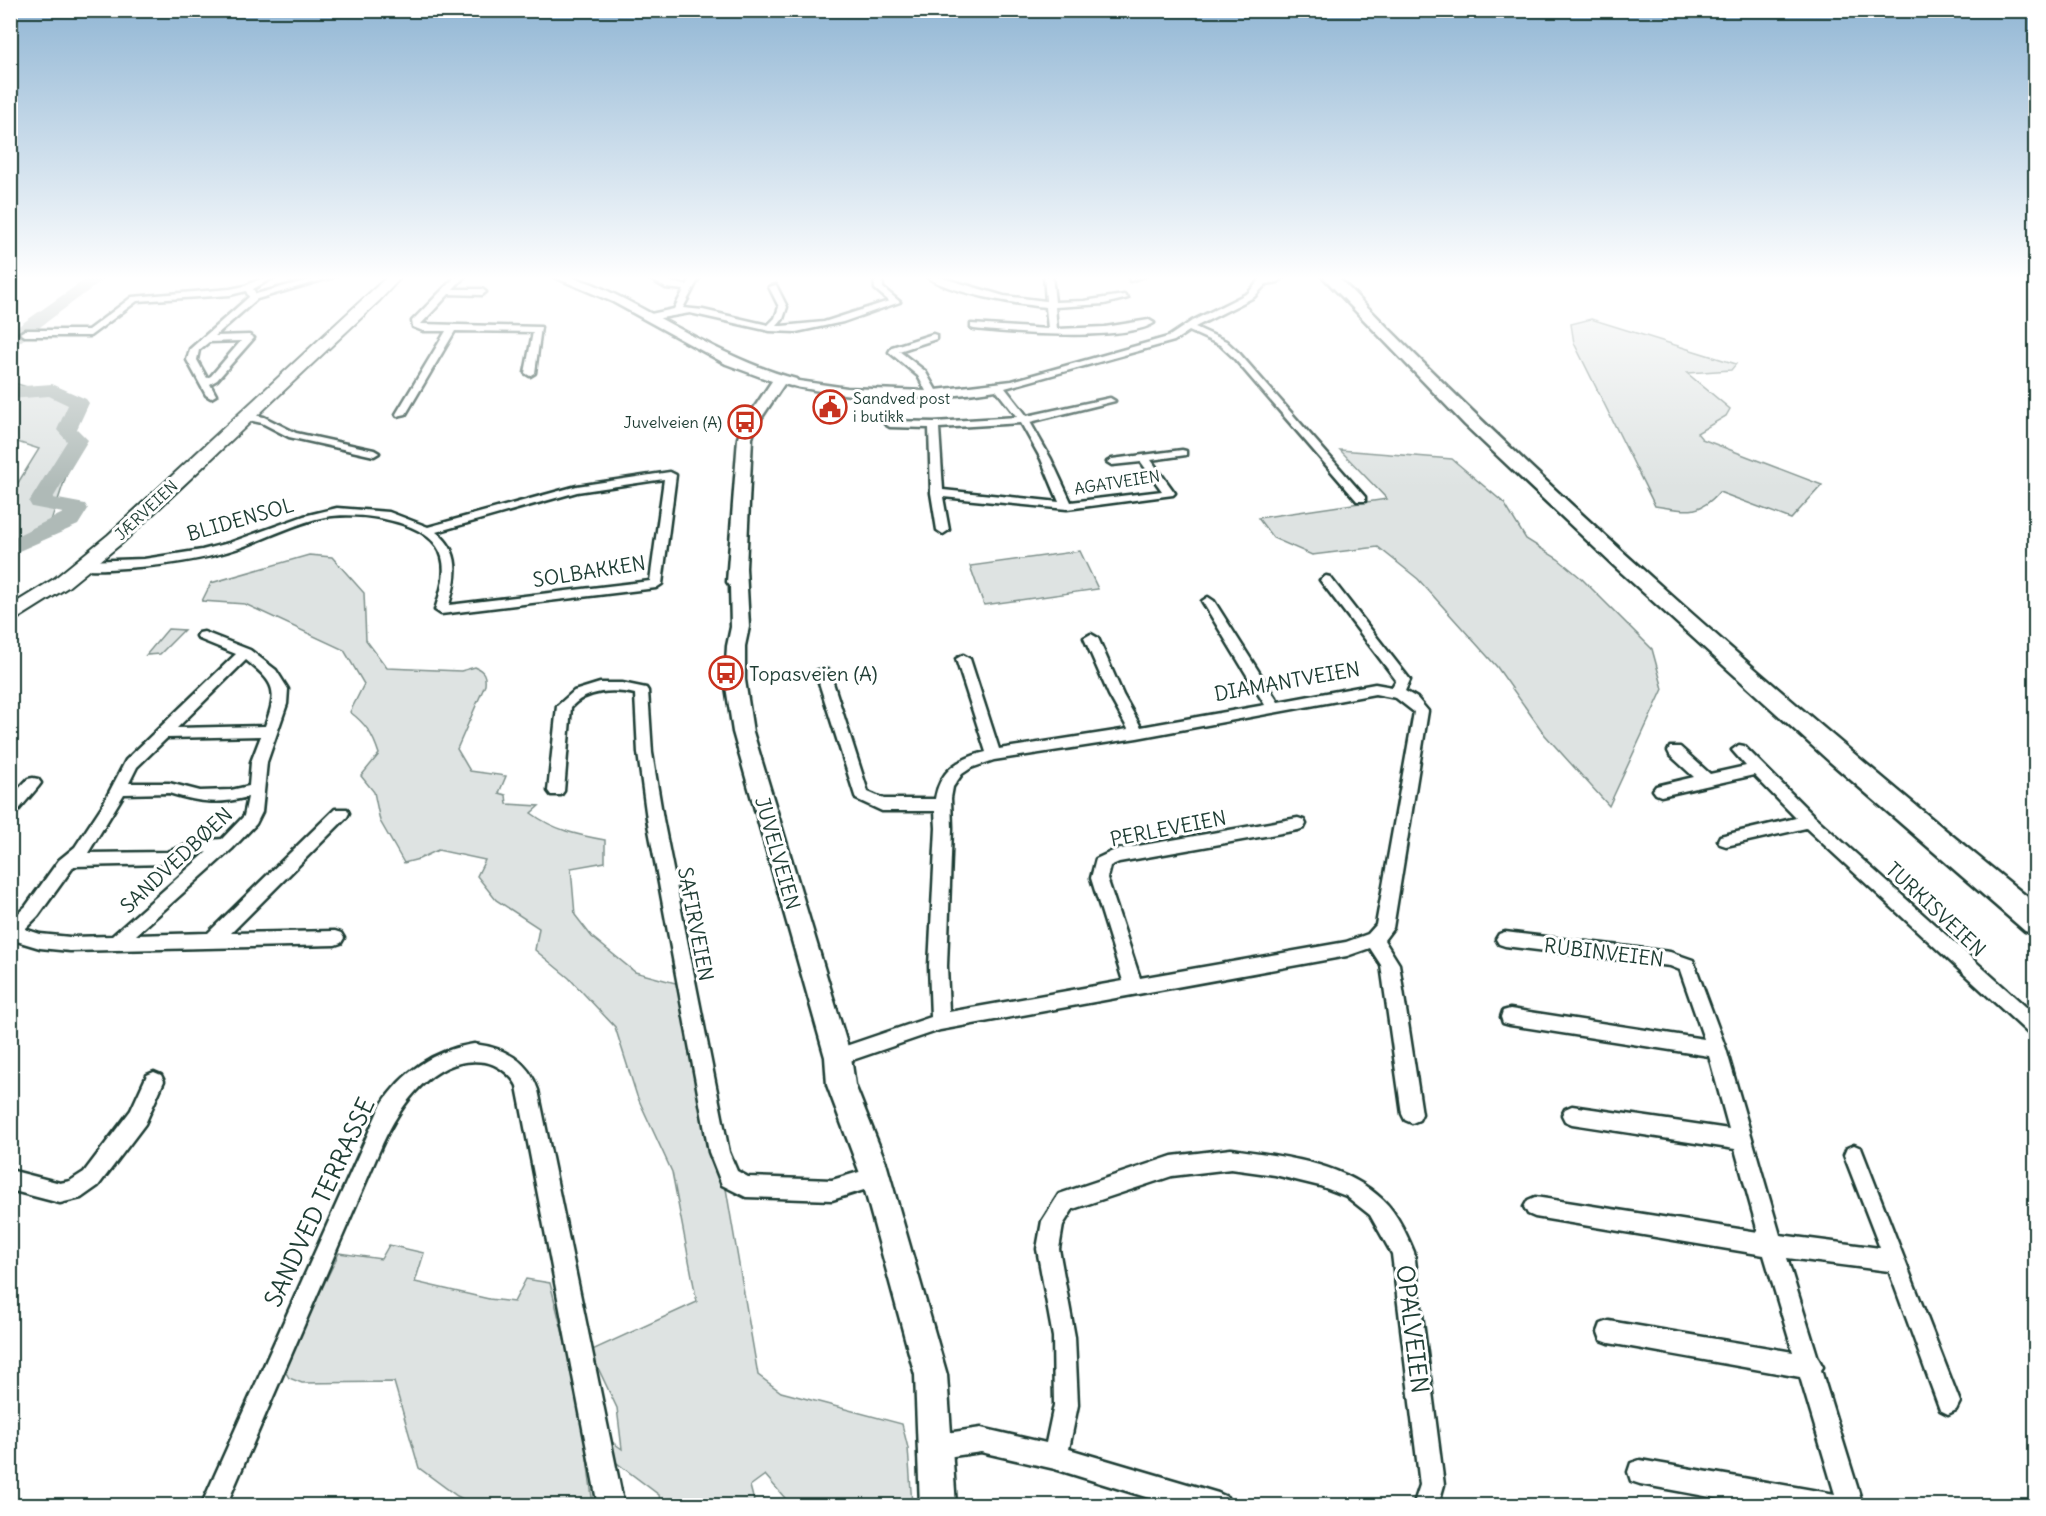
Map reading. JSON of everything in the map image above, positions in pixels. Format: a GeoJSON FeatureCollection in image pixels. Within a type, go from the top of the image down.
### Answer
{"type":"FeatureCollection","features":[{"type":"Feature","properties":{"kind":"highway"},"geometry":{"type":"LineString","coordinates":[[1396,347],[1508,458],[1610,552],[1800,721],[2036,922]]}},
{"type":"Feature","properties":{"kind":"highway"},"geometry":{"type":"LineString","coordinates":[[1411,347],[1481,418],[1574,504],[1800,704],[2036,902]]}},
{"type":"Feature","properties":{"kind":"main road","name":"JÆRVEIEN"},"geometry":{"type":"LineString","coordinates":[[10,614],[85,565],[322,347]]}},
{"type":"Feature","properties":{"kind":"street"},"geometry":{"type":"LineString","coordinates":[[197,347],[192,360],[211,395]]}},
{"type":"Feature","properties":{"kind":"street"},"geometry":{"type":"LineString","coordinates":[[204,383],[214,378],[241,347]]}},
{"type":"Feature","properties":{"kind":"street"},"geometry":{"type":"LineString","coordinates":[[401,414],[441,347]]}},
{"type":"Feature","properties":{"kind":"street"},"geometry":{"type":"LineString","coordinates":[[530,374],[535,347]]}},
{"type":"Feature","properties":{"kind":"street"},"geometry":{"type":"LineString","coordinates":[[703,347],[733,363],[786,381],[855,392],[932,393],[999,387],[1050,376],[1145,347]]}},
{"type":"Feature","properties":{"kind":"street"},"geometry":{"type":"LineString","coordinates":[[902,347],[895,349],[894,352],[919,370],[928,380],[932,393]]}},
{"type":"Feature","properties":{"kind":"street"},"geometry":{"type":"LineString","coordinates":[[1227,347],[1361,499]]}},
{"type":"Feature","properties":{"kind":"street","name":"JUVELVEIEN"},"geometry":{"type":"LineString","coordinates":[[786,381],[769,398],[749,426],[745,438],[738,570],[731,628],[736,646],[735,680],[743,732],[838,1057],[841,1085],[876,1177],[906,1283],[916,1380],[933,1447],[938,1506]]}},
{"type":"Feature","properties":{"kind":"street","name":"AGATVEIEN"},"geometry":{"type":"LineString","coordinates":[[999,387],[1024,420],[1046,459],[1067,506]]}},
{"type":"Feature","properties":{"kind":"street"},"geometry":{"type":"LineString","coordinates":[[890,424],[934,425],[1024,420],[1110,401]]}},
{"type":"Feature","properties":{"kind":"street"},"geometry":{"type":"LineString","coordinates":[[248,417],[260,417],[280,430],[293,435],[374,453]]}},
{"type":"Feature","properties":{"kind":"street"},"geometry":{"type":"LineString","coordinates":[[934,425],[937,494],[943,530]]}},
{"type":"Feature","properties":{"kind":"street","name":"AGATVEIEN"},"geometry":{"type":"LineString","coordinates":[[1112,462],[1182,453]]}},
{"type":"Feature","properties":{"kind":"street","name":"AGATVEIEN"},"geometry":{"type":"LineString","coordinates":[[937,494],[1067,506],[1170,493],[1144,458]]}},
{"type":"Feature","properties":{"kind":"street","name":"SOLBAKKEN"},"geometry":{"type":"LineString","coordinates":[[369,513],[392,517],[427,531],[446,549],[450,580],[441,610],[656,584],[670,475],[646,476],[570,490],[427,531]]}},
{"type":"Feature","properties":{"kind":"street","name":"BLIDENSOL"},"geometry":{"type":"LineString","coordinates":[[85,565],[106,566],[203,554],[241,544],[324,514],[369,513]]}},
{"type":"Feature","properties":{"kind":"street"},"geometry":{"type":"LineString","coordinates":[[838,1057],[940,1022],[1347,949],[1374,939],[1384,928],[1421,711],[1413,699],[1398,692],[1402,680],[1326,580]]}},
{"type":"Feature","properties":{"kind":"street"},"geometry":{"type":"LineString","coordinates":[[1208,601],[1274,707]]}},
{"type":"Feature","properties":{"kind":"street","name":"SANDVEDBØEN"},"geometry":{"type":"LineString","coordinates":[[118,941],[226,845],[250,820],[254,812],[259,762],[280,704],[281,689],[271,673],[245,653],[204,636]]}},
{"type":"Feature","properties":{"kind":"street"},"geometry":{"type":"LineString","coordinates":[[1091,638],[1116,695],[1137,733]]}},
{"type":"Feature","properties":{"kind":"street"},"geometry":{"type":"LineString","coordinates":[[11,932],[32,911],[58,871],[85,845],[109,808],[131,764],[245,653]]}},
{"type":"Feature","properties":{"kind":"street"},"geometry":{"type":"LineString","coordinates":[[963,659],[994,755]]}},
{"type":"Feature","properties":{"kind":"street"},"geometry":{"type":"LineString","coordinates":[[824,673],[861,795],[882,805],[941,805]]}},
{"type":"Feature","properties":{"kind":"street","name":"SAFIRVEIEN"},"geometry":{"type":"LineString","coordinates":[[556,791],[564,706],[570,698],[601,689],[630,687],[640,692],[643,699],[645,753],[655,819],[719,1152],[729,1178],[746,1187],[832,1191],[876,1177]]}},
{"type":"Feature","properties":{"kind":"street","name":"DIAMANTVEIEN"},"geometry":{"type":"LineString","coordinates":[[940,1022],[938,966],[944,828],[941,805],[946,779],[968,761],[1137,733],[1375,689],[1398,692]]}},
{"type":"Feature","properties":{"kind":"street"},"geometry":{"type":"LineString","coordinates":[[163,733],[269,731]]}},
{"type":"Feature","properties":{"kind":"street","name":"TURKISVEIEN"},"geometry":{"type":"LineString","coordinates":[[1739,750],[1809,821],[2036,1028]]}},
{"type":"Feature","properties":{"kind":"street"},"geometry":{"type":"LineString","coordinates":[[1674,751],[1707,780]]}},
{"type":"Feature","properties":{"kind":"street"},"geometry":{"type":"LineString","coordinates":[[1661,790],[1756,769]]}},
{"type":"Feature","properties":{"kind":"street"},"geometry":{"type":"LineString","coordinates":[[10,809],[33,783]]}},
{"type":"Feature","properties":{"kind":"street"},"geometry":{"type":"LineString","coordinates":[[118,789],[169,788],[200,797],[231,796],[255,790]]}},
{"type":"Feature","properties":{"kind":"street"},"geometry":{"type":"LineString","coordinates":[[213,940],[341,813]]}},
{"type":"Feature","properties":{"kind":"street"},"geometry":{"type":"LineString","coordinates":[[1726,840],[1809,821]]}},
{"type":"Feature","properties":{"kind":"street","name":"PERLEVEIEN"},"geometry":{"type":"LineString","coordinates":[[1134,987],[1100,878],[1102,863],[1115,856],[1298,824]]}},
{"type":"Feature","properties":{"kind":"street"},"geometry":{"type":"LineString","coordinates":[[70,860],[168,858],[198,847],[226,845]]}},
{"type":"Feature","properties":{"kind":"street","name":"SANDVEDBØEN"},"geometry":{"type":"LineString","coordinates":[[11,932],[40,941],[70,944],[118,941],[335,938]]}},
{"type":"Feature","properties":{"kind":"street"},"geometry":{"type":"LineString","coordinates":[[1374,939],[1390,964],[1412,1114]]}},
{"type":"Feature","properties":{"kind":"street","name":"RUBINVEIEN"},"geometry":{"type":"LineString","coordinates":[[1504,939],[1670,959],[1687,965],[1717,1049],[1741,1140],[1851,1506]]}},
{"type":"Feature","properties":{"kind":"street"},"geometry":{"type":"LineString","coordinates":[[1510,1017],[1717,1049]]}},
{"type":"Feature","properties":{"kind":"street","name":"SANDVED TERRASSE"},"geometry":{"type":"LineString","coordinates":[[213,1506],[304,1294],[381,1127],[400,1093],[427,1068],[463,1053],[482,1051],[504,1060],[521,1074],[532,1102],[611,1506]]}},
{"type":"Feature","properties":{"kind":"street"},"geometry":{"type":"LineString","coordinates":[[10,1180],[60,1193],[74,1191],[92,1179],[138,1117],[154,1081]]}},
{"type":"Feature","properties":{"kind":"street"},"geometry":{"type":"LineString","coordinates":[[1572,1115],[1741,1140]]}},
{"type":"Feature","properties":{"kind":"street"},"geometry":{"type":"LineString","coordinates":[[1854,1155],[1947,1402]]}},
{"type":"Feature","properties":{"kind":"street","name":"OPALVEIEN"},"geometry":{"type":"LineString","coordinates":[[1055,1456],[1066,1406],[1064,1336],[1048,1249],[1053,1221],[1066,1201],[1172,1166],[1231,1159],[1275,1165],[1321,1176],[1353,1189],[1377,1208],[1389,1225],[1403,1252],[1432,1485],[1425,1506]]}},
{"type":"Feature","properties":{"kind":"street"},"geometry":{"type":"LineString","coordinates":[[1535,1207],[1772,1245],[1896,1262]]}},
{"type":"Feature","properties":{"kind":"street"},"geometry":{"type":"LineString","coordinates":[[1609,1332],[1811,1367]]}},
{"type":"Feature","properties":{"kind":"street"},"geometry":{"type":"LineString","coordinates":[[933,1447],[981,1440],[1055,1456],[1218,1506]]}},
{"type":"Feature","properties":{"kind":"street"},"geometry":{"type":"LineString","coordinates":[[1640,1472],[1833,1506]]}},
{"type":"Feature","properties":{"kind":"shaded area"},"geometry":{"type":"Polygon","coordinates":[[[1576,347],[1680,347],[1736,364],[1731,370],[1687,373],[1730,409],[1726,416],[1697,433],[1702,439],[1822,485],[1791,519],[1719,492],[1704,505],[1690,510],[1655,506],[1576,347]]]}},
{"type":"Feature","properties":{"kind":"shaded area"},"geometry":{"type":"Polygon","coordinates":[[[11,382],[79,403],[72,419],[78,440],[47,533],[11,550],[11,494],[39,449],[11,440],[11,382]]]}},
{"type":"Feature","properties":{"kind":"shaded area"},"geometry":{"type":"Polygon","coordinates":[[[1340,450],[1452,459],[1504,503],[1526,539],[1558,559],[1581,578],[1652,649],[1663,689],[1609,806],[1545,735],[1497,667],[1418,579],[1378,547],[1312,555],[1273,538],[1258,518],[1387,499],[1340,450]]]}},
{"type":"Feature","properties":{"kind":"shaded area"},"geometry":{"type":"Polygon","coordinates":[[[1080,551],[1098,589],[984,605],[970,566],[1080,551]]]}},
{"type":"Feature","properties":{"kind":"shaded area"},"geometry":{"type":"Polygon","coordinates":[[[309,555],[332,557],[364,593],[366,640],[387,668],[461,671],[475,667],[485,676],[485,685],[457,749],[470,771],[506,776],[499,793],[506,795],[507,804],[539,806],[531,813],[548,824],[575,834],[605,840],[605,862],[571,868],[575,915],[592,937],[635,972],[683,985],[724,1177],[758,1375],[781,1392],[902,1424],[908,1448],[912,1505],[791,1505],[765,1475],[750,1486],[755,1505],[661,1505],[659,1495],[609,1457],[605,1437],[622,1449],[617,1408],[590,1351],[697,1302],[672,1172],[637,1096],[615,1027],[569,978],[535,950],[539,928],[496,900],[477,876],[485,860],[438,850],[404,863],[380,821],[374,792],[361,776],[379,754],[368,730],[350,712],[364,684],[344,650],[245,604],[202,601],[211,583],[309,555]]]}},
{"type":"Feature","properties":{"kind":"shaded area"},"geometry":{"type":"Polygon","coordinates":[[[168,629],[184,630],[160,654],[146,655],[168,629]]]}},
{"type":"Feature","properties":{"kind":"shaded area"},"geometry":{"type":"Polygon","coordinates":[[[389,1245],[424,1253],[415,1282],[489,1299],[514,1302],[526,1279],[550,1283],[579,1397],[593,1505],[475,1505],[457,1496],[419,1468],[394,1382],[302,1383],[289,1378],[285,1371],[288,1359],[339,1253],[381,1259],[389,1245]]]}},
{"type":"Feature","properties":{"kind":"waterway"},"geometry":{"type":"LineString","coordinates":[[10,393],[52,390],[79,403],[67,430],[78,440],[40,502],[77,509],[70,520],[10,548]]}},
{"type":"Feature","properties":{"kind":"place","name":"Sandved post i butikk"},"geometry":{"type":"Point","coordinates":[830,407]}},
{"type":"Feature","properties":{"kind":"place","name":"Juvelveien (A)"},"geometry":{"type":"Point","coordinates":[745,422]}},
{"type":"Feature","properties":{"kind":"place","name":"Topasveien (A)"},"geometry":{"type":"Point","coordinates":[726,673]}}]}
